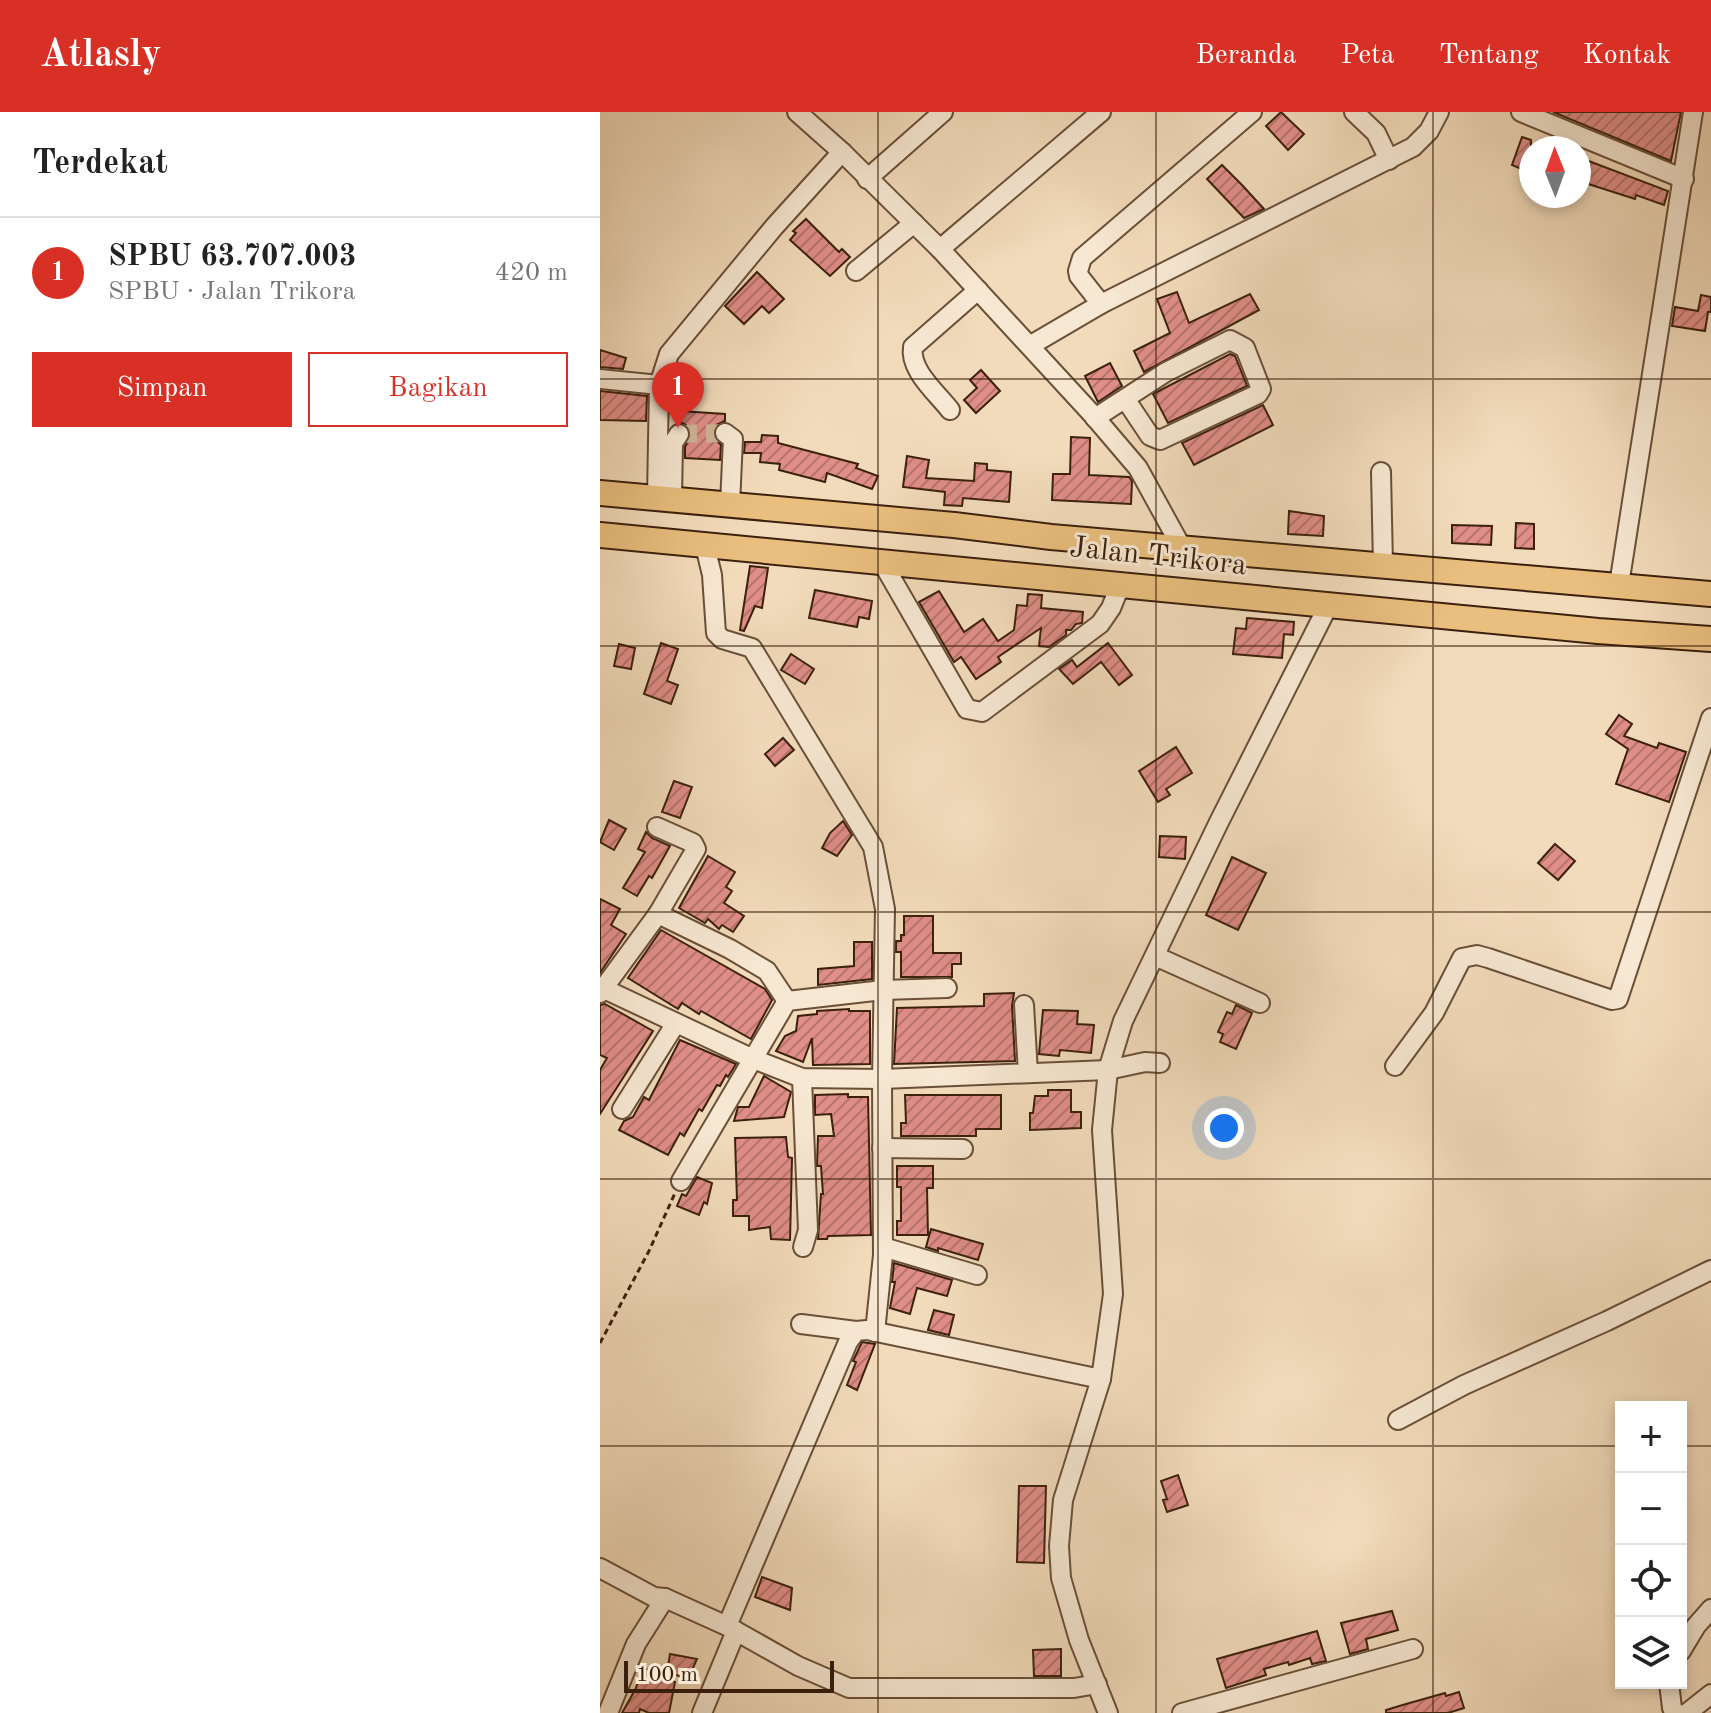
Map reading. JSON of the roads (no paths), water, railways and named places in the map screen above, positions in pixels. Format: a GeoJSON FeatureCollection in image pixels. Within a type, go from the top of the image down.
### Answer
{"type":"FeatureCollection","features":[{"type":"Feature","properties":{"kind":"main road","name":"Jalan Trikora"},"geometry":{"type":"LineString","coordinates":[[600,493],[1711,594]]}},
{"type":"Feature","properties":{"kind":"main road","name":"Jalan Trikora"},"geometry":{"type":"LineString","coordinates":[[600,535],[1328,606],[1711,639]]}},
{"type":"Feature","properties":{"kind":"main road"},"geometry":{"type":"LineString","coordinates":[[1270,600],[1272,556]]}},
{"type":"Feature","properties":{"kind":"street"},"geometry":{"type":"LineString","coordinates":[[797,112],[914,223],[1031,345],[1138,468],[1182,548]]}},
{"type":"Feature","properties":{"kind":"street"},"geometry":{"type":"LineString","coordinates":[[867,179],[943,112]]}},
{"type":"Feature","properties":{"kind":"street"},"geometry":{"type":"LineString","coordinates":[[940,249],[1101,112]]}},
{"type":"Feature","properties":{"kind":"street"},"geometry":{"type":"LineString","coordinates":[[1101,304],[1079,276],[1082,258],[1252,112]]}},
{"type":"Feature","properties":{"kind":"street"},"geometry":{"type":"LineString","coordinates":[[1354,112],[1376,133],[1389,160]]}},
{"type":"Feature","properties":{"kind":"street"},"geometry":{"type":"LineString","coordinates":[[1031,345],[1101,304],[1389,160],[1422,140],[1439,112]]}},
{"type":"Feature","properties":{"kind":"street"},"geometry":{"type":"LineString","coordinates":[[1521,112],[1563,136]]}},
{"type":"Feature","properties":{"kind":"street"},"geometry":{"type":"LineString","coordinates":[[1619,585],[1693,112]]}},
{"type":"Feature","properties":{"kind":"street"},"geometry":{"type":"LineString","coordinates":[[1591,150],[1684,179]]}},
{"type":"Feature","properties":{"kind":"street"},"geometry":{"type":"LineString","coordinates":[[665,498],[659,385],[669,354],[774,227],[842,152]]}},
{"type":"Feature","properties":{"kind":"street"},"geometry":{"type":"LineString","coordinates":[[856,271],[914,223]]}},
{"type":"Feature","properties":{"kind":"street"},"geometry":{"type":"LineString","coordinates":[[950,410],[915,366],[913,347],[978,290]]}},
{"type":"Feature","properties":{"kind":"street"},"geometry":{"type":"LineString","coordinates":[[1095,418],[1166,372],[1230,340],[1245,348],[1261,389],[1258,394],[1160,440],[1150,436],[1126,400]]}},
{"type":"Feature","properties":{"kind":"street"},"geometry":{"type":"LineString","coordinates":[[600,379],[659,385]]}},
{"type":"Feature","properties":{"kind":"street"},"geometry":{"type":"LineString","coordinates":[[725,433],[733,439],[730,504]]}},
{"type":"Feature","properties":{"kind":"street"},"geometry":{"type":"LineString","coordinates":[[665,498],[673,443],[679,434]]}},
{"type":"Feature","properties":{"kind":"street"},"geometry":{"type":"LineString","coordinates":[[1381,472],[1383,565]]}},
{"type":"Feature","properties":{"kind":"street"},"geometry":{"type":"LineString","coordinates":[[705,546],[712,575],[716,633],[722,639],[752,648],[873,847],[885,909],[883,1247],[875,1332]]}},
{"type":"Feature","properties":{"kind":"street"},"geometry":{"type":"LineString","coordinates":[[882,562],[964,704],[982,712],[1100,624],[1120,586]]}},
{"type":"Feature","properties":{"kind":"street"},"geometry":{"type":"LineString","coordinates":[[1108,1713],[1079,1640],[1061,1578],[1059,1546],[1063,1500],[1101,1379],[1113,1294],[1102,1130],[1108,1070],[1123,1021],[1328,606]]}},
{"type":"Feature","properties":{"kind":"street"},"geometry":{"type":"LineString","coordinates":[[1395,1066],[1434,1013],[1462,958],[1488,958],[1612,1000],[1618,999],[1711,718]]}},
{"type":"Feature","properties":{"kind":"street"},"geometry":{"type":"LineString","coordinates":[[657,827],[693,843],[696,849],[658,914],[601,990],[802,1078],[882,1079],[1108,1070],[1145,1062],[1160,1063]]}},
{"type":"Feature","properties":{"kind":"street"},"geometry":{"type":"LineString","coordinates":[[658,914],[767,971],[787,1001]]}},
{"type":"Feature","properties":{"kind":"street"},"geometry":{"type":"LineString","coordinates":[[1155,956],[1260,1003]]}},
{"type":"Feature","properties":{"kind":"street"},"geometry":{"type":"LineString","coordinates":[[787,1001],[883,990],[947,988]]}},
{"type":"Feature","properties":{"kind":"street"},"geometry":{"type":"LineString","coordinates":[[681,1181],[787,1001]]}},
{"type":"Feature","properties":{"kind":"street"},"geometry":{"type":"LineString","coordinates":[[1024,1005],[1028,1073]]}},
{"type":"Feature","properties":{"kind":"street"},"geometry":{"type":"LineString","coordinates":[[622,1109],[676,1023]]}},
{"type":"Feature","properties":{"kind":"street"},"geometry":{"type":"LineString","coordinates":[[802,1078],[808,1230],[803,1247]]}},
{"type":"Feature","properties":{"kind":"street"},"geometry":{"type":"LineString","coordinates":[[882,1148],[963,1149]]}},
{"type":"Feature","properties":{"kind":"street"},"geometry":{"type":"LineString","coordinates":[[883,1247],[977,1275]]}},
{"type":"Feature","properties":{"kind":"street"},"geometry":{"type":"LineString","coordinates":[[1398,1420],[1464,1385],[1711,1270]]}},
{"type":"Feature","properties":{"kind":"street"},"geometry":{"type":"LineString","coordinates":[[801,1324],[856,1331],[861,1329],[1101,1379]]}},
{"type":"Feature","properties":{"kind":"street"},"geometry":{"type":"LineString","coordinates":[[702,1713],[732,1628],[848,1342],[856,1331]]}},
{"type":"Feature","properties":{"kind":"street"},"geometry":{"type":"LineString","coordinates":[[600,1568],[654,1597],[665,1598],[732,1628],[798,1666],[849,1688],[1074,1688],[1097,1684]]}},
{"type":"Feature","properties":{"kind":"street"},"geometry":{"type":"LineString","coordinates":[[608,1713],[636,1644],[665,1598]]}},
{"type":"Feature","properties":{"kind":"street"},"geometry":{"type":"LineString","coordinates":[[1687,1643],[1711,1609]]}},
{"type":"Feature","properties":{"kind":"street"},"geometry":{"type":"LineString","coordinates":[[1182,1713],[1413,1649]]}},
{"type":"Feature","properties":{"kind":"street"},"geometry":{"type":"LineString","coordinates":[[1670,1689],[1672,1708],[1676,1713]]}},
{"type":"Feature","properties":{"kind":"street"},"geometry":{"type":"LineString","coordinates":[[1687,1713],[1711,1694]]}},
{"type":"Feature","properties":{"kind":"tunnel"},"geometry":{"type":"LineString","coordinates":[[679,434],[725,433]]}},
{"type":"Feature","properties":{"kind":"place","name":"SPBU 63.707.003"},"geometry":{"type":"Point","coordinates":[678,428]}}]}
